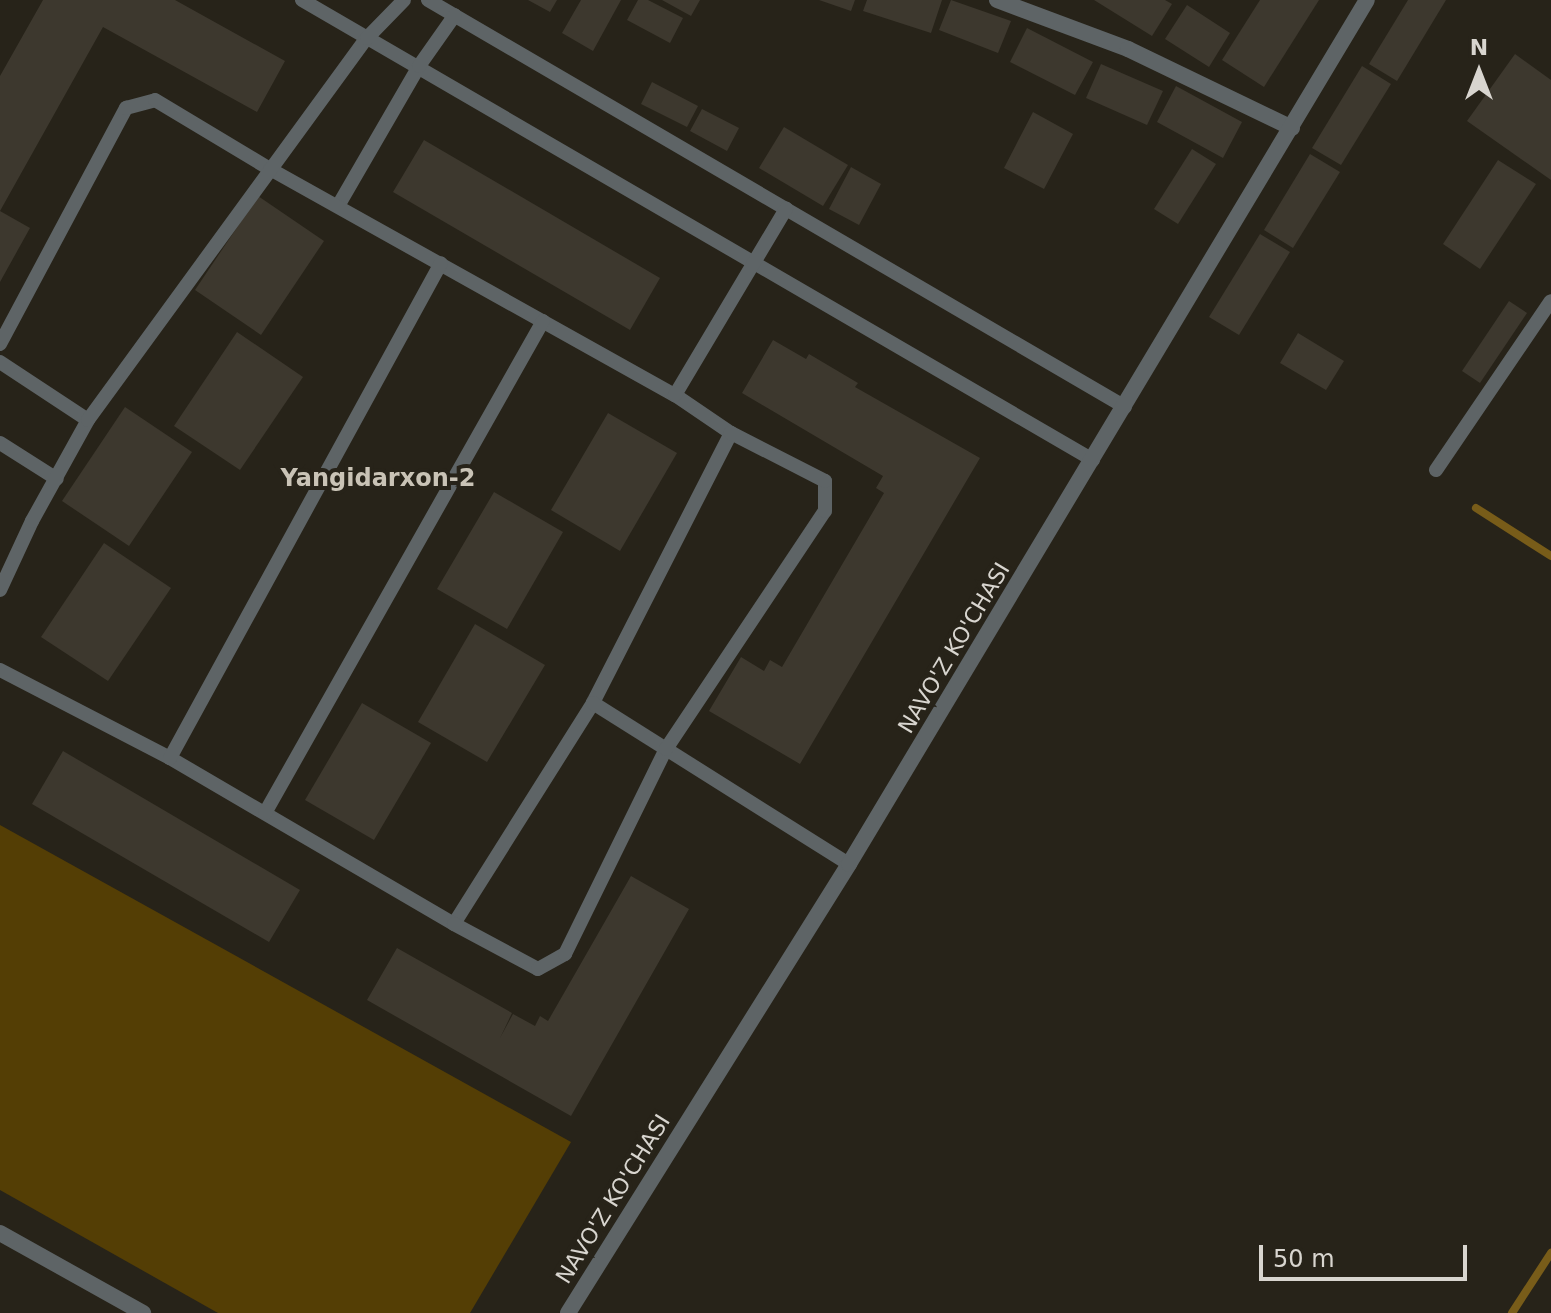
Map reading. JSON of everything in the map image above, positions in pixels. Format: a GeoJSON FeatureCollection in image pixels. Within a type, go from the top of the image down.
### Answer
{"type":"FeatureCollection","features":[{"type":"Feature","properties":{"kind":"street"},"geometry":{"type":"LineString","coordinates":[[997,0],[1128,49],[1292,128]]}},
{"type":"Feature","properties":{"kind":"street","name":"NAVO'Z KO'CHASI"},"geometry":{"type":"LineString","coordinates":[[568,1313],[849,864],[1367,0]]}},
{"type":"Feature","properties":{"kind":"street"},"geometry":{"type":"LineString","coordinates":[[0,1233],[143,1313]]}},
{"type":"Feature","properties":{"kind":"lane"},"geometry":{"type":"LineString","coordinates":[[302,0],[1093,460]]}},
{"type":"Feature","properties":{"kind":"lane"},"geometry":{"type":"LineString","coordinates":[[0,590],[88,420],[367,38],[404,0]]}},
{"type":"Feature","properties":{"kind":"lane"},"geometry":{"type":"LineString","coordinates":[[428,0],[1125,407]]}},
{"type":"Feature","properties":{"kind":"lane"},"geometry":{"type":"LineString","coordinates":[[338,206],[419,66],[455,15]]}},
{"type":"Feature","properties":{"kind":"lane"},"geometry":{"type":"LineString","coordinates":[[0,344],[126,108],[155,100],[270,169],[675,395],[731,433],[825,481],[825,511],[666,749],[565,954],[538,969],[454,924],[170,758],[0,670]]}},
{"type":"Feature","properties":{"kind":"lane"},"geometry":{"type":"LineString","coordinates":[[675,395],[786,209]]}},
{"type":"Feature","properties":{"kind":"lane"},"geometry":{"type":"LineString","coordinates":[[170,758],[441,263]]}},
{"type":"Feature","properties":{"kind":"lane"},"geometry":{"type":"LineString","coordinates":[[1436,470],[1551,301]]}},
{"type":"Feature","properties":{"kind":"lane"},"geometry":{"type":"LineString","coordinates":[[265,813],[543,321]]}},
{"type":"Feature","properties":{"kind":"lane"},"geometry":{"type":"LineString","coordinates":[[0,362],[88,420]]}},
{"type":"Feature","properties":{"kind":"lane"},"geometry":{"type":"LineString","coordinates":[[454,924],[593,703],[731,433]]}},
{"type":"Feature","properties":{"kind":"lane"},"geometry":{"type":"LineString","coordinates":[[0,443],[57,479]]}},
{"type":"Feature","properties":{"kind":"lane"},"geometry":{"type":"LineString","coordinates":[[593,703],[849,864]]}},
{"type":"Feature","properties":{"kind":"shaded area"},"geometry":{"type":"Polygon","coordinates":[[[0,825],[571,1142],[470,1313],[218,1313],[0,1190],[0,825]]]}},
{"type":"Feature","properties":{"kind":"building"},"geometry":{"type":"Polygon","coordinates":[[[43,0],[175,0],[285,61],[257,112],[103,27],[0,211],[0,76],[43,0]]]}},
{"type":"Feature","properties":{"kind":"building"},"geometry":{"type":"Polygon","coordinates":[[[528,0],[557,0],[550,12],[528,0]]]}},
{"type":"Feature","properties":{"kind":"building"},"geometry":{"type":"Polygon","coordinates":[[[581,0],[621,0],[593,51],[562,33],[581,0]]]}},
{"type":"Feature","properties":{"kind":"building"},"geometry":{"type":"Polygon","coordinates":[[[638,0],[648,0],[683,18],[670,43],[627,20],[638,0]]]}},
{"type":"Feature","properties":{"kind":"building"},"geometry":{"type":"Polygon","coordinates":[[[662,0],[700,0],[691,16],[662,0]]]}},
{"type":"Feature","properties":{"kind":"building"},"geometry":{"type":"Polygon","coordinates":[[[819,0],[855,0],[851,11],[819,0]]]}},
{"type":"Feature","properties":{"kind":"building"},"geometry":{"type":"Polygon","coordinates":[[[867,0],[942,0],[931,33],[863,11],[867,0]]]}},
{"type":"Feature","properties":{"kind":"building"},"geometry":{"type":"Polygon","coordinates":[[[951,0],[1011,21],[998,53],[939,30],[951,0]]]}},
{"type":"Feature","properties":{"kind":"building"},"geometry":{"type":"Polygon","coordinates":[[[1094,0],[1165,0],[1172,4],[1152,36],[1094,0]]]}},
{"type":"Feature","properties":{"kind":"building"},"geometry":{"type":"Polygon","coordinates":[[[1260,0],[1319,0],[1264,87],[1222,60],[1260,0]]]}},
{"type":"Feature","properties":{"kind":"building"},"geometry":{"type":"Polygon","coordinates":[[[1408,0],[1446,0],[1397,81],[1369,64],[1408,0]]]}},
{"type":"Feature","properties":{"kind":"building"},"geometry":{"type":"Polygon","coordinates":[[[1187,5],[1230,33],[1209,67],[1165,39],[1187,5]]]}},
{"type":"Feature","properties":{"kind":"building"},"geometry":{"type":"Polygon","coordinates":[[[1027,28],[1093,62],[1075,95],[1010,62],[1027,28]]]}},
{"type":"Feature","properties":{"kind":"building"},"geometry":{"type":"Polygon","coordinates":[[[1515,54],[1551,80],[1551,180],[1467,121],[1515,54]]]}},
{"type":"Feature","properties":{"kind":"building"},"geometry":{"type":"Polygon","coordinates":[[[1101,64],[1163,91],[1147,125],[1086,98],[1101,64]]]}},
{"type":"Feature","properties":{"kind":"building"},"geometry":{"type":"Polygon","coordinates":[[[1362,66],[1391,84],[1341,165],[1312,148],[1362,66]]]}},
{"type":"Feature","properties":{"kind":"building"},"geometry":{"type":"Polygon","coordinates":[[[652,82],[698,106],[687,127],[641,104],[652,82]]]}},
{"type":"Feature","properties":{"kind":"building"},"geometry":{"type":"Polygon","coordinates":[[[1176,86],[1242,122],[1223,158],[1157,122],[1176,86]]]}},
{"type":"Feature","properties":{"kind":"building"},"geometry":{"type":"Polygon","coordinates":[[[702,109],[739,128],[727,151],[690,131],[702,109]]]}},
{"type":"Feature","properties":{"kind":"building"},"geometry":{"type":"Polygon","coordinates":[[[1033,112],[1073,134],[1044,189],[1004,168],[1033,112]]]}},
{"type":"Feature","properties":{"kind":"building"},"geometry":{"type":"Polygon","coordinates":[[[784,127],[848,165],[823,206],[759,168],[784,127]]]}},
{"type":"Feature","properties":{"kind":"building"},"geometry":{"type":"Polygon","coordinates":[[[424,140],[660,278],[630,330],[393,192],[424,140]]]}},
{"type":"Feature","properties":{"kind":"building"},"geometry":{"type":"Polygon","coordinates":[[[1192,149],[1216,164],[1178,224],[1154,209],[1192,149]]]}},
{"type":"Feature","properties":{"kind":"building"},"geometry":{"type":"Polygon","coordinates":[[[1310,154],[1340,172],[1293,248],[1264,230],[1310,154]]]}},
{"type":"Feature","properties":{"kind":"building"},"geometry":{"type":"Polygon","coordinates":[[[1498,160],[1536,184],[1480,269],[1443,244],[1498,160]]]}},
{"type":"Feature","properties":{"kind":"building"},"geometry":{"type":"Polygon","coordinates":[[[851,167],[881,184],[859,225],[829,209],[851,167]]]}},
{"type":"Feature","properties":{"kind":"building"},"geometry":{"type":"Polygon","coordinates":[[[258,196],[324,241],[261,335],[195,290],[258,196]]]}},
{"type":"Feature","properties":{"kind":"building"},"geometry":{"type":"Polygon","coordinates":[[[0,211],[30,228],[0,282],[0,211]]]}},
{"type":"Feature","properties":{"kind":"building"},"geometry":{"type":"Polygon","coordinates":[[[1260,234],[1290,252],[1239,335],[1209,317],[1260,234]]]}},
{"type":"Feature","properties":{"kind":"building"},"geometry":{"type":"Polygon","coordinates":[[[1509,301],[1527,313],[1480,383],[1462,371],[1509,301]]]}},
{"type":"Feature","properties":{"kind":"building"},"geometry":{"type":"Polygon","coordinates":[[[237,332],[303,377],[240,470],[174,426],[237,332]]]}},
{"type":"Feature","properties":{"kind":"building"},"geometry":{"type":"Polygon","coordinates":[[[1298,333],[1344,361],[1326,390],[1280,363],[1298,333]]]}},
{"type":"Feature","properties":{"kind":"building"},"geometry":{"type":"Polygon","coordinates":[[[773,340],[806,359],[809,354],[858,383],[855,387],[980,458],[800,764],[709,711],[741,657],[764,671],[770,660],[782,667],[884,493],[876,488],[883,476],[742,393],[773,340]]]}},
{"type":"Feature","properties":{"kind":"building"},"geometry":{"type":"Polygon","coordinates":[[[125,407],[192,452],[129,546],[62,501],[125,407]]]}},
{"type":"Feature","properties":{"kind":"building"},"geometry":{"type":"Polygon","coordinates":[[[608,413],[677,453],[620,551],[551,510],[608,413]]]}},
{"type":"Feature","properties":{"kind":"building"},"geometry":{"type":"Polygon","coordinates":[[[494,492],[563,532],[507,629],[437,589],[494,492]]]}},
{"type":"Feature","properties":{"kind":"building"},"geometry":{"type":"Polygon","coordinates":[[[104,543],[171,588],[108,681],[41,637],[104,543]]]}},
{"type":"Feature","properties":{"kind":"building"},"geometry":{"type":"Polygon","coordinates":[[[475,624],[545,665],[487,762],[418,722],[475,624]]]}},
{"type":"Feature","properties":{"kind":"building"},"geometry":{"type":"Polygon","coordinates":[[[362,703],[431,743],[374,840],[305,800],[362,703]]]}},
{"type":"Feature","properties":{"kind":"building"},"geometry":{"type":"Polygon","coordinates":[[[63,751],[300,890],[269,942],[32,804],[63,751]]]}},
{"type":"Feature","properties":{"kind":"building"},"geometry":{"type":"Polygon","coordinates":[[[631,876],[689,909],[571,1116],[367,1000],[397,948],[512,1013],[500,1038],[513,1014],[535,1026],[540,1016],[548,1021],[631,876]]]}},
{"type":"Feature","properties":{"kind":"waterway"},"geometry":{"type":"LineString","coordinates":[[1476,508],[1551,556]]}},
{"type":"Feature","properties":{"kind":"waterway"},"geometry":{"type":"LineString","coordinates":[[1512,1313],[1551,1253]]}},
{"type":"Feature","properties":{"kind":"district","name":"Yangidarxon-2"},"geometry":{"type":"Point","coordinates":[378,479]}}]}
